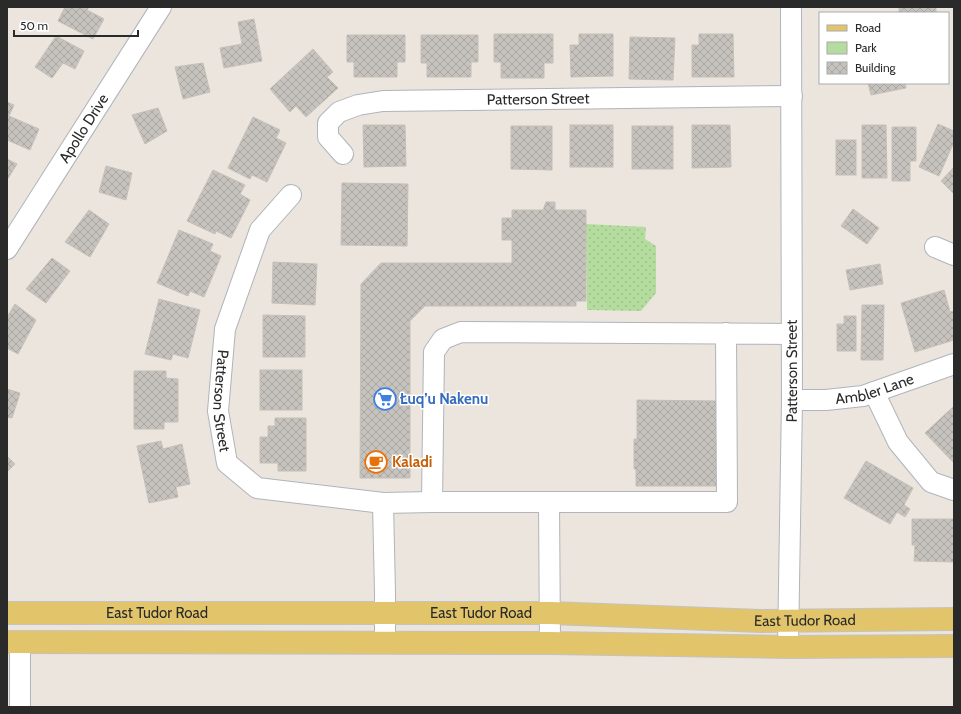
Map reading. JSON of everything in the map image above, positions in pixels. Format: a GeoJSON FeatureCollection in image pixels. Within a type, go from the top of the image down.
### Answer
{"type":"FeatureCollection","features":[{"type":"Feature","properties":{"kind":"main road","name":"East Tudor Road"},"geometry":{"type":"LineString","coordinates":[[7,613],[550,613],[761,621],[954,619]]}},
{"type":"Feature","properties":{"kind":"main road","name":"East Tudor Road"},"geometry":{"type":"LineString","coordinates":[[14,642],[385,642],[954,646]]}},
{"type":"Feature","properties":{"kind":"street","name":"Apollo Drive"},"geometry":{"type":"LineString","coordinates":[[7,249],[161,7]]}},
{"type":"Feature","properties":{"kind":"street","name":"Patterson Street"},"geometry":{"type":"LineString","coordinates":[[788,646],[792,400],[791,7]]}},
{"type":"Feature","properties":{"kind":"street","name":"Patterson Street"},"geometry":{"type":"LineString","coordinates":[[343,154],[328,137],[328,123],[339,112],[358,105],[383,101],[792,96]]}},
{"type":"Feature","properties":{"kind":"street","name":"Patterson Street"},"geometry":{"type":"LineString","coordinates":[[291,195],[260,230],[225,329],[218,411],[228,463],[257,488],[383,503],[727,502],[726,333]]}},
{"type":"Feature","properties":{"kind":"street"},"geometry":{"type":"LineString","coordinates":[[935,247],[954,255]]}},
{"type":"Feature","properties":{"kind":"street"},"geometry":{"type":"LineString","coordinates":[[432,502],[434,352],[443,339],[462,332],[792,334]]}},
{"type":"Feature","properties":{"kind":"street","name":"Ambler Lane"},"geometry":{"type":"LineString","coordinates":[[792,400],[826,400],[863,396],[954,364]]}},
{"type":"Feature","properties":{"kind":"street"},"geometry":{"type":"LineString","coordinates":[[874,392],[898,442],[902,447],[931,482],[954,490]]}},
{"type":"Feature","properties":{"kind":"street"},"geometry":{"type":"LineString","coordinates":[[549,502],[550,643]]}},
{"type":"Feature","properties":{"kind":"street"},"geometry":{"type":"LineString","coordinates":[[383,503],[385,642]]}},
{"type":"Feature","properties":{"kind":"street"},"geometry":{"type":"LineString","coordinates":[[14,642],[20,707]]}},
{"type":"Feature","properties":{"kind":"green space"},"geometry":{"type":"Polygon","coordinates":[[[586,224],[646,227],[645,239],[656,246],[656,293],[641,311],[587,310],[586,224]]]}},
{"type":"Feature","properties":{"kind":"building"},"geometry":{"type":"Polygon","coordinates":[[[65,7],[89,7],[87,10],[104,19],[93,39],[58,21],[65,7]]]}},
{"type":"Feature","properties":{"kind":"building"},"geometry":{"type":"Polygon","coordinates":[[[899,7],[936,7],[936,12],[899,12],[899,7]]]}},
{"type":"Feature","properties":{"kind":"building"},"geometry":{"type":"Polygon","coordinates":[[[254,19],[262,61],[224,68],[220,48],[242,44],[238,22],[254,19]]]}},
{"type":"Feature","properties":{"kind":"building"},"geometry":{"type":"Polygon","coordinates":[[[494,34],[553,34],[553,63],[544,63],[544,78],[501,78],[501,62],[494,62],[494,34]]]}},
{"type":"Feature","properties":{"kind":"building"},"geometry":{"type":"Polygon","coordinates":[[[579,34],[613,34],[613,76],[571,77],[570,45],[579,45],[579,34]]]}},
{"type":"Feature","properties":{"kind":"building"},"geometry":{"type":"Polygon","coordinates":[[[699,34],[733,34],[734,77],[692,77],[692,45],[699,45],[699,34]]]}},
{"type":"Feature","properties":{"kind":"building"},"geometry":{"type":"Polygon","coordinates":[[[347,35],[405,35],[405,62],[397,62],[397,77],[354,77],[354,62],[347,62],[347,35]]]}},
{"type":"Feature","properties":{"kind":"building"},"geometry":{"type":"Polygon","coordinates":[[[421,35],[478,35],[478,62],[471,62],[471,77],[427,77],[427,63],[421,63],[421,35]]]}},
{"type":"Feature","properties":{"kind":"building"},"geometry":{"type":"Polygon","coordinates":[[[56,36],[84,51],[75,69],[63,63],[52,78],[35,67],[56,36]]]}},
{"type":"Feature","properties":{"kind":"building"},"geometry":{"type":"Polygon","coordinates":[[[630,37],[675,38],[673,80],[629,79],[630,37]]]}},
{"type":"Feature","properties":{"kind":"building"},"geometry":{"type":"Polygon","coordinates":[[[313,49],[333,72],[327,77],[338,88],[306,117],[296,106],[290,112],[270,89],[313,49]]]}},
{"type":"Feature","properties":{"kind":"building"},"geometry":{"type":"Polygon","coordinates":[[[203,63],[210,92],[183,99],[175,67],[203,63]]]}},
{"type":"Feature","properties":{"kind":"building"},"geometry":{"type":"Polygon","coordinates":[[[868,84],[905,84],[906,88],[871,95],[868,84]]]}},
{"type":"Feature","properties":{"kind":"building"},"geometry":{"type":"Polygon","coordinates":[[[7,102],[14,105],[9,116],[39,129],[30,150],[7,140],[7,102]]]}},
{"type":"Feature","properties":{"kind":"building"},"geometry":{"type":"Polygon","coordinates":[[[158,108],[167,131],[145,144],[132,115],[158,108]]]}},
{"type":"Feature","properties":{"kind":"building"},"geometry":{"type":"Polygon","coordinates":[[[253,117],[280,130],[276,138],[286,143],[267,182],[252,175],[250,179],[228,168],[253,117]]]}},
{"type":"Feature","properties":{"kind":"building"},"geometry":{"type":"Polygon","coordinates":[[[938,124],[954,131],[954,142],[939,176],[919,167],[938,124]]]}},
{"type":"Feature","properties":{"kind":"building"},"geometry":{"type":"Polygon","coordinates":[[[363,125],[405,125],[406,166],[364,167],[363,125]]]}},
{"type":"Feature","properties":{"kind":"building"},"geometry":{"type":"Polygon","coordinates":[[[570,125],[613,125],[613,167],[570,167],[570,125]]]}},
{"type":"Feature","properties":{"kind":"building"},"geometry":{"type":"Polygon","coordinates":[[[692,125],[730,125],[731,167],[692,168],[692,125]]]}},
{"type":"Feature","properties":{"kind":"building"},"geometry":{"type":"Polygon","coordinates":[[[862,125],[886,125],[887,178],[862,178],[862,125]]]}},
{"type":"Feature","properties":{"kind":"building"},"geometry":{"type":"Polygon","coordinates":[[[511,126],[552,126],[552,170],[511,169],[511,126]]]}},
{"type":"Feature","properties":{"kind":"building"},"geometry":{"type":"Polygon","coordinates":[[[632,126],[673,126],[673,169],[632,169],[632,126]]]}},
{"type":"Feature","properties":{"kind":"building"},"geometry":{"type":"Polygon","coordinates":[[[892,127],[916,127],[916,161],[910,161],[910,181],[892,181],[892,127]]]}},
{"type":"Feature","properties":{"kind":"building"},"geometry":{"type":"Polygon","coordinates":[[[836,140],[856,140],[856,175],[836,175],[836,140]]]}},
{"type":"Feature","properties":{"kind":"building"},"geometry":{"type":"Polygon","coordinates":[[[7,159],[17,164],[7,180],[7,159]]]}},
{"type":"Feature","properties":{"kind":"building"},"geometry":{"type":"Polygon","coordinates":[[[106,166],[132,173],[126,200],[99,192],[106,166]]]}},
{"type":"Feature","properties":{"kind":"building"},"geometry":{"type":"Polygon","coordinates":[[[954,167],[954,194],[941,181],[954,167]]]}},
{"type":"Feature","properties":{"kind":"building"},"geometry":{"type":"Polygon","coordinates":[[[213,170],[245,185],[240,194],[250,200],[231,238],[216,231],[215,234],[187,221],[213,170]]]}},
{"type":"Feature","properties":{"kind":"building"},"geometry":{"type":"Polygon","coordinates":[[[342,183],[408,184],[407,246],[341,245],[342,183]]]}},
{"type":"Feature","properties":{"kind":"building","name":"Łuq’u Nakenu"},"geometry":{"type":"Polygon","coordinates":[[[546,202],[555,202],[555,210],[586,210],[586,301],[576,301],[576,306],[425,306],[410,321],[410,478],[360,478],[361,284],[381,263],[512,263],[512,240],[502,240],[502,218],[512,218],[512,210],[543,210],[546,202]]]}},
{"type":"Feature","properties":{"kind":"building"},"geometry":{"type":"Polygon","coordinates":[[[853,209],[879,228],[867,244],[841,226],[853,209]]]}},
{"type":"Feature","properties":{"kind":"building"},"geometry":{"type":"Polygon","coordinates":[[[89,210],[109,224],[90,257],[65,242],[89,210]]]}},
{"type":"Feature","properties":{"kind":"building"},"geometry":{"type":"Polygon","coordinates":[[[179,230],[213,244],[210,251],[221,256],[204,297],[190,291],[188,296],[157,283],[179,230]]]}},
{"type":"Feature","properties":{"kind":"building"},"geometry":{"type":"Polygon","coordinates":[[[52,258],[70,271],[46,303],[26,289],[52,258]]]}},
{"type":"Feature","properties":{"kind":"building"},"geometry":{"type":"Polygon","coordinates":[[[273,262],[317,264],[315,305],[272,303],[273,262]]]}},
{"type":"Feature","properties":{"kind":"building"},"geometry":{"type":"Polygon","coordinates":[[[880,264],[883,284],[850,290],[846,270],[880,264]]]}},
{"type":"Feature","properties":{"kind":"building"},"geometry":{"type":"Polygon","coordinates":[[[944,290],[950,312],[954,311],[954,340],[915,352],[901,303],[944,290]]]}},
{"type":"Feature","properties":{"kind":"building"},"geometry":{"type":"Polygon","coordinates":[[[159,299],[200,310],[188,358],[173,354],[171,360],[145,354],[159,299]]]}},
{"type":"Feature","properties":{"kind":"building"},"geometry":{"type":"Polygon","coordinates":[[[15,304],[36,320],[18,354],[7,348],[7,317],[15,304]]]}},
{"type":"Feature","properties":{"kind":"building"},"geometry":{"type":"Polygon","coordinates":[[[862,305],[884,305],[883,360],[861,360],[862,305]]]}},
{"type":"Feature","properties":{"kind":"building"},"geometry":{"type":"Polygon","coordinates":[[[263,315],[305,316],[305,357],[263,357],[263,315]]]}},
{"type":"Feature","properties":{"kind":"building"},"geometry":{"type":"Polygon","coordinates":[[[844,316],[856,316],[856,351],[837,351],[837,324],[844,324],[844,316]]]}},
{"type":"Feature","properties":{"kind":"building"},"geometry":{"type":"Polygon","coordinates":[[[260,370],[302,370],[302,410],[260,410],[260,370]]]}},
{"type":"Feature","properties":{"kind":"building"},"geometry":{"type":"Polygon","coordinates":[[[134,371],[166,371],[166,378],[178,379],[178,422],[164,422],[164,429],[134,429],[134,371]]]}},
{"type":"Feature","properties":{"kind":"building"},"geometry":{"type":"Polygon","coordinates":[[[7,389],[20,393],[12,418],[7,417],[7,389]]]}},
{"type":"Feature","properties":{"kind":"building"},"geometry":{"type":"Polygon","coordinates":[[[637,400],[719,401],[719,486],[636,486],[636,469],[634,469],[634,439],[637,439],[637,400]]]}},
{"type":"Feature","properties":{"kind":"building"},"geometry":{"type":"Polygon","coordinates":[[[954,406],[954,463],[925,433],[954,406]]]}},
{"type":"Feature","properties":{"kind":"building"},"geometry":{"type":"Polygon","coordinates":[[[275,418],[306,418],[306,471],[278,471],[278,463],[260,463],[260,437],[268,437],[268,426],[275,426],[275,418]]]}},
{"type":"Feature","properties":{"kind":"building"},"geometry":{"type":"Polygon","coordinates":[[[161,441],[163,449],[182,444],[190,484],[176,487],[178,497],[149,503],[137,446],[161,441]]]}},
{"type":"Feature","properties":{"kind":"building"},"geometry":{"type":"Polygon","coordinates":[[[7,456],[15,464],[7,472],[7,456]]]}},
{"type":"Feature","properties":{"kind":"building"},"geometry":{"type":"Polygon","coordinates":[[[866,461],[913,488],[904,505],[910,509],[905,517],[897,512],[890,524],[844,498],[866,461]]]}},
{"type":"Feature","properties":{"kind":"building"},"geometry":{"type":"Polygon","coordinates":[[[912,519],[954,519],[954,562],[914,561],[915,545],[912,545],[912,519]]]}},
{"type":"Feature","properties":{"kind":"place","name":"Łuq’u Nakenu"},"geometry":{"type":"Point","coordinates":[385,399]}},
{"type":"Feature","properties":{"kind":"place","name":"Kaladi"},"geometry":{"type":"Point","coordinates":[376,462]}}]}
